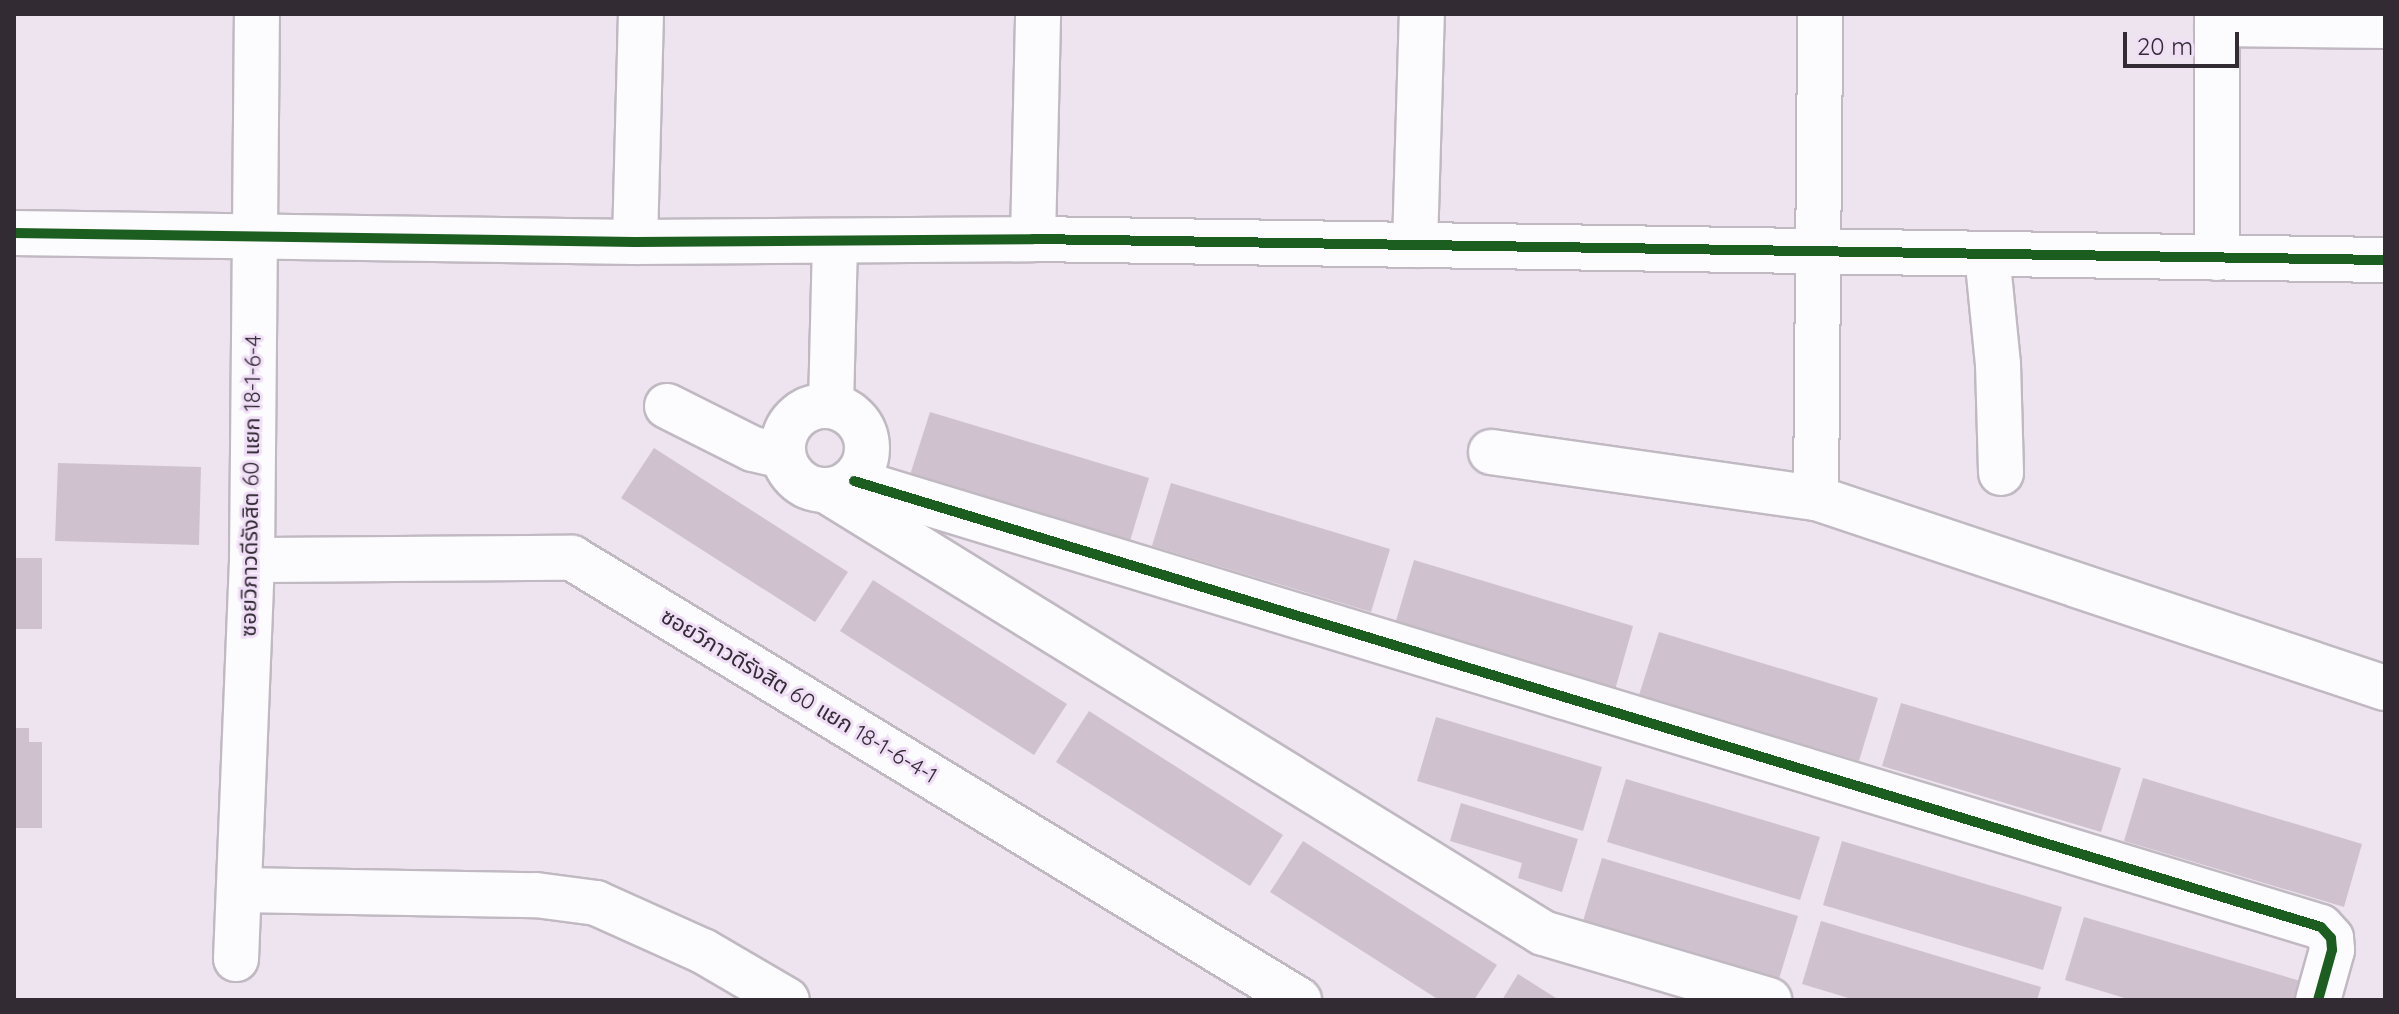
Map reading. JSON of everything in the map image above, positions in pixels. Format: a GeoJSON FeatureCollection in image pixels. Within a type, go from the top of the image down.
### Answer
{"type":"FeatureCollection","features":[{"type":"Feature","properties":{"kind":"street","name":"ซอยวิภาวดีรังสิต 60 แยก 18-1-6-4"},"geometry":{"type":"LineString","coordinates":[[236,959],[252,560],[257,14]]}},
{"type":"Feature","properties":{"kind":"street"},"geometry":{"type":"LineString","coordinates":[[635,242],[641,14]]}},
{"type":"Feature","properties":{"kind":"street"},"geometry":{"type":"LineString","coordinates":[[1033,239],[1038,14]]}},
{"type":"Feature","properties":{"kind":"street"},"geometry":{"type":"LineString","coordinates":[[1415,245],[1422,14]]}},
{"type":"Feature","properties":{"kind":"street"},"geometry":{"type":"LineString","coordinates":[[1816,498],[1820,14]]}},
{"type":"Feature","properties":{"kind":"street"},"geometry":{"type":"LineString","coordinates":[[2217,258],[2217,19],[2385,26]]}},
{"type":"Feature","properties":{"kind":"street"},"geometry":{"type":"LineString","coordinates":[[14,233],[635,242],[1033,239],[2385,260]]}},
{"type":"Feature","properties":{"kind":"street"},"geometry":{"type":"LineString","coordinates":[[831,406],[835,241]]}},
{"type":"Feature","properties":{"kind":"street"},"geometry":{"type":"LineString","coordinates":[[1987,254],[1998,364],[2001,473]]}},
{"type":"Feature","properties":{"kind":"street"},"geometry":{"type":"LineString","coordinates":[[667,406],[753,449],[783,456],[802,485],[840,486],[2321,927],[2331,938],[2332,950],[2318,1000]]}},
{"type":"Feature","properties":{"kind":"street"},"geometry":{"type":"LineString","coordinates":[[783,456],[791,422],[816,407],[831,406],[857,420],[866,434],[866,459],[840,486]]}},
{"type":"Feature","properties":{"kind":"street"},"geometry":{"type":"LineString","coordinates":[[1491,452],[1816,498],[2385,688]]}},
{"type":"Feature","properties":{"kind":"street"},"geometry":{"type":"LineString","coordinates":[[840,486],[1543,933],[1698,990],[1769,1000]]}},
{"type":"Feature","properties":{"kind":"street","name":"ซอยวิภาวดีรังสิต 60 แยก 18-1-6-4-1"},"geometry":{"type":"LineString","coordinates":[[252,560],[572,558],[1299,1000]]}},
{"type":"Feature","properties":{"kind":"street"},"geometry":{"type":"LineString","coordinates":[[239,890],[536,895],[596,903],[703,951],[787,1000]]}},
{"type":"Feature","properties":{"kind":"building"},"geometry":{"type":"Polygon","coordinates":[[[930,412],[1149,478],[1130,541],[910,475],[930,412]]]}},
{"type":"Feature","properties":{"kind":"building"},"geometry":{"type":"Polygon","coordinates":[[[654,448],[848,572],[815,622],[621,498],[654,448]]]}},
{"type":"Feature","properties":{"kind":"building"},"geometry":{"type":"Polygon","coordinates":[[[58,463],[201,467],[199,545],[55,541],[58,463]]]}},
{"type":"Feature","properties":{"kind":"building"},"geometry":{"type":"Polygon","coordinates":[[[1171,483],[1390,549],[1371,612],[1152,546],[1171,483]]]}},
{"type":"Feature","properties":{"kind":"building"},"geometry":{"type":"Polygon","coordinates":[[[14,558],[42,558],[42,629],[14,629],[14,558]]]}},
{"type":"Feature","properties":{"kind":"building"},"geometry":{"type":"Polygon","coordinates":[[[1414,560],[1633,626],[1615,690],[1395,624],[1414,560]]]}},
{"type":"Feature","properties":{"kind":"building"},"geometry":{"type":"Polygon","coordinates":[[[873,580],[1067,704],[1034,755],[840,631],[873,580]]]}},
{"type":"Feature","properties":{"kind":"building"},"geometry":{"type":"Polygon","coordinates":[[[1659,632],[1878,698],[1859,761],[1639,695],[1659,632]]]}},
{"type":"Feature","properties":{"kind":"building"},"geometry":{"type":"Polygon","coordinates":[[[1901,703],[2121,768],[2101,832],[1882,766],[1901,703]]]}},
{"type":"Feature","properties":{"kind":"building"},"geometry":{"type":"Polygon","coordinates":[[[1089,711],[1283,835],[1250,886],[1056,762],[1089,711]]]}},
{"type":"Feature","properties":{"kind":"building"},"geometry":{"type":"Polygon","coordinates":[[[1436,717],[1602,767],[1583,831],[1417,781],[1436,717]]]}},
{"type":"Feature","properties":{"kind":"building"},"geometry":{"type":"Polygon","coordinates":[[[14,728],[29,728],[29,742],[42,742],[42,828],[14,828],[14,728]]]}},
{"type":"Feature","properties":{"kind":"building"},"geometry":{"type":"Polygon","coordinates":[[[2143,778],[2362,844],[2344,907],[2124,841],[2143,778]]]}},
{"type":"Feature","properties":{"kind":"building"},"geometry":{"type":"Polygon","coordinates":[[[1626,779],[1820,837],[1800,900],[1607,842],[1626,779]]]}},
{"type":"Feature","properties":{"kind":"building"},"geometry":{"type":"Polygon","coordinates":[[[1461,803],[1578,839],[1562,892],[1518,878],[1522,863],[1450,841],[1461,803]]]}},
{"type":"Feature","properties":{"kind":"building"},"geometry":{"type":"Polygon","coordinates":[[[1303,841],[1497,965],[1474,1000],[1439,1000],[1270,892],[1303,841]]]}},
{"type":"Feature","properties":{"kind":"building"},"geometry":{"type":"Polygon","coordinates":[[[1842,841],[2062,907],[2043,970],[1823,905],[1842,841]]]}},
{"type":"Feature","properties":{"kind":"building"},"geometry":{"type":"Polygon","coordinates":[[[1602,858],[1798,916],[1779,979],[1583,921],[1602,858]]]}},
{"type":"Feature","properties":{"kind":"building"},"geometry":{"type":"Polygon","coordinates":[[[2084,917],[2304,982],[2299,1000],[2131,1000],[2065,980],[2084,917]]]}},
{"type":"Feature","properties":{"kind":"building"},"geometry":{"type":"Polygon","coordinates":[[[1821,921],[2041,987],[2037,1000],[1855,1000],[1802,984],[1821,921]]]}},
{"type":"Feature","properties":{"kind":"building"},"geometry":{"type":"Polygon","coordinates":[[[1518,974],[1559,1000],[1502,1000],[1518,974]]]}},
{"type":"Feature","properties":{"kind":"cycle path"},"geometry":{"type":"LineString","coordinates":[[14,233],[635,242],[1033,239],[2385,260]]}},
{"type":"Feature","properties":{"kind":"cycle path"},"geometry":{"type":"LineString","coordinates":[[854,481],[2321,927],[2331,938],[2332,950],[2318,1000]]}}]}
